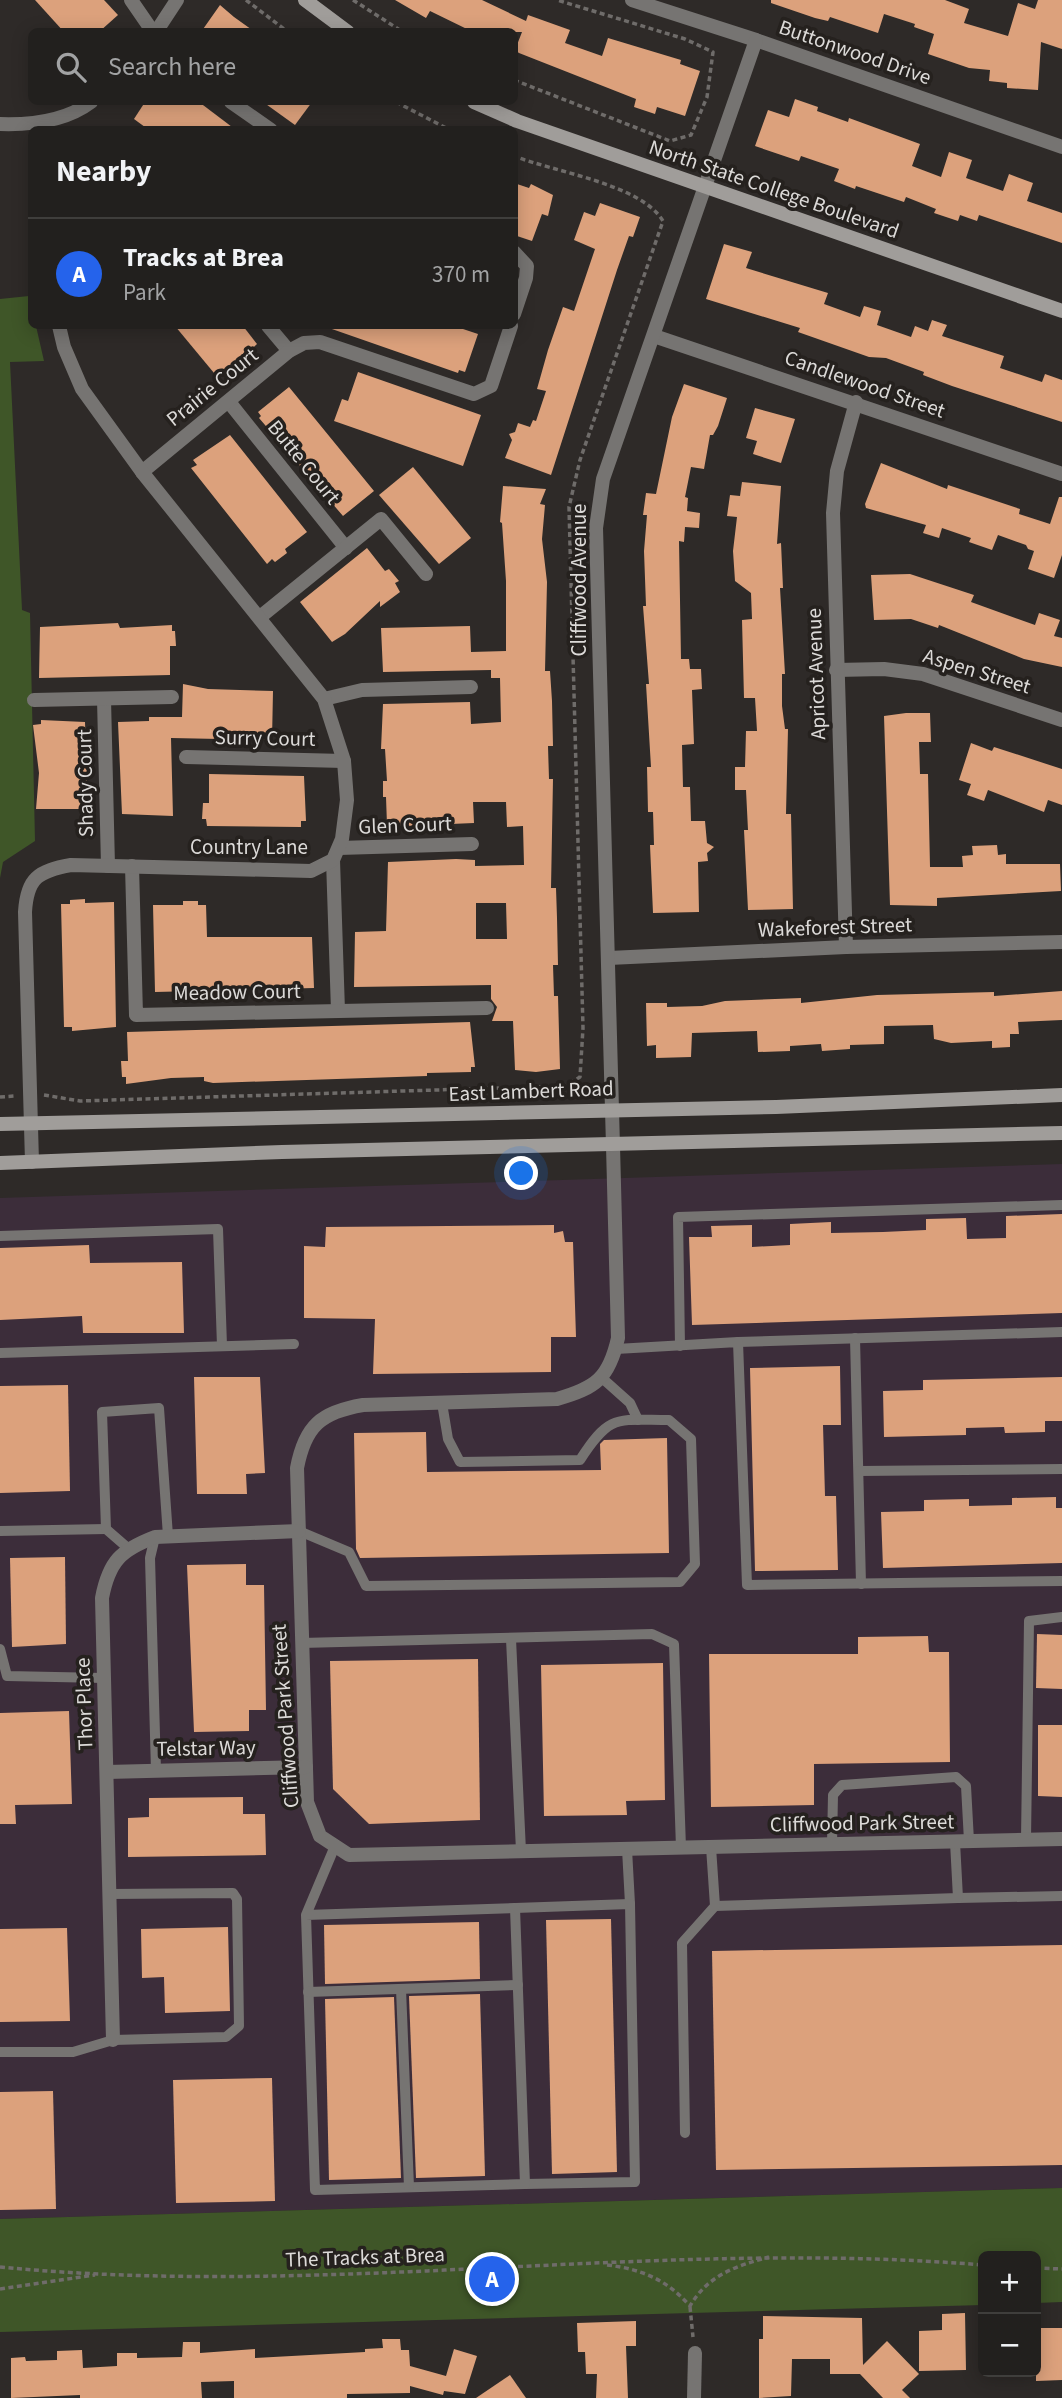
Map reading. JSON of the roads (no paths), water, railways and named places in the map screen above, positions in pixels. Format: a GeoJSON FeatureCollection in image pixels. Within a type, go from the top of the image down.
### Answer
{"type":"FeatureCollection","features":[{"type":"Feature","properties":{"kind":"main road"},"geometry":{"type":"LineString","coordinates":[[305,0],[343,28]]}},
{"type":"Feature","properties":{"kind":"main road","name":"North State College Boulevard"},"geometry":{"type":"LineString","coordinates":[[481,105],[517,121],[1062,311]]}},
{"type":"Feature","properties":{"kind":"main road","name":"East Lambert Road"},"geometry":{"type":"LineString","coordinates":[[0,1124],[776,1107],[1062,1095]]}},
{"type":"Feature","properties":{"kind":"main road"},"geometry":{"type":"LineString","coordinates":[[0,1163],[282,1152],[1062,1133]]}},
{"type":"Feature","properties":{"kind":"street"},"geometry":{"type":"LineString","coordinates":[[131,0],[152,28]]}},
{"type":"Feature","properties":{"kind":"street"},"geometry":{"type":"LineString","coordinates":[[158,28],[177,0]]}},
{"type":"Feature","properties":{"kind":"street","name":"Buttonwood Drive"},"geometry":{"type":"LineString","coordinates":[[632,0],[756,40],[1062,147]]}},
{"type":"Feature","properties":{"kind":"street","name":"Cliffwood Avenue"},"geometry":{"type":"LineString","coordinates":[[613,1146],[596,528],[603,479],[756,40]]}},
{"type":"Feature","properties":{"kind":"street"},"geometry":{"type":"LineString","coordinates":[[0,124],[35,126],[86,105]]}},
{"type":"Feature","properties":{"kind":"street"},"geometry":{"type":"LineString","coordinates":[[235,105],[265,126]]}},
{"type":"Feature","properties":{"kind":"street"},"geometry":{"type":"LineString","coordinates":[[518,256],[527,266],[518,302]]}},
{"type":"Feature","properties":{"kind":"street","name":"Country Lane"},"geometry":{"type":"LineString","coordinates":[[32,1162],[26,894],[36,877],[50,869],[71,865],[311,871],[336,854],[347,800],[344,761],[324,699],[142,472],[82,389],[64,347],[60,329]]}},
{"type":"Feature","properties":{"kind":"street"},"geometry":{"type":"LineString","coordinates":[[271,329],[289,351]]}},
{"type":"Feature","properties":{"kind":"street","name":"Prairie Court"},"geometry":{"type":"LineString","coordinates":[[142,472],[289,351],[304,343],[320,342],[474,394],[491,386],[510,329]]}},
{"type":"Feature","properties":{"kind":"street","name":"Candlewood Street"},"geometry":{"type":"LineString","coordinates":[[654,336],[856,402],[1062,474]]}},
{"type":"Feature","properties":{"kind":"street","name":"Butte Court"},"geometry":{"type":"LineString","coordinates":[[229,402],[346,548]]}},
{"type":"Feature","properties":{"kind":"street","name":"Apricot Avenue"},"geometry":{"type":"LineString","coordinates":[[846,947],[832,513],[837,471],[856,402]]}},
{"type":"Feature","properties":{"kind":"street"},"geometry":{"type":"LineString","coordinates":[[260,617],[381,519],[426,573]]}},
{"type":"Feature","properties":{"kind":"street","name":"Aspen Street"},"geometry":{"type":"LineString","coordinates":[[836,670],[884,669],[923,674],[1062,720]]}},
{"type":"Feature","properties":{"kind":"street"},"geometry":{"type":"LineString","coordinates":[[324,699],[362,690],[471,687]]}},
{"type":"Feature","properties":{"kind":"street","name":"Shady Court"},"geometry":{"type":"LineString","coordinates":[[34,700],[172,697]]}},
{"type":"Feature","properties":{"kind":"street","name":"Shady Court"},"geometry":{"type":"LineString","coordinates":[[104,699],[108,866]]}},
{"type":"Feature","properties":{"kind":"street","name":"Surry Court"},"geometry":{"type":"LineString","coordinates":[[186,757],[344,761]]}},
{"type":"Feature","properties":{"kind":"street","name":"Glen Court"},"geometry":{"type":"LineString","coordinates":[[336,854],[472,844]]}},
{"type":"Feature","properties":{"kind":"street"},"geometry":{"type":"LineString","coordinates":[[336,854],[338,1011]]}},
{"type":"Feature","properties":{"kind":"street","name":"Meadow Court"},"geometry":{"type":"LineString","coordinates":[[132,866],[136,1015],[487,1008]]}},
{"type":"Feature","properties":{"kind":"street","name":"Wakeforest Street"},"geometry":{"type":"LineString","coordinates":[[609,958],[846,947],[1062,942]]}},
{"type":"Feature","properties":{"kind":"street"},"geometry":{"type":"LineString","coordinates":[[602,1378],[614,1359],[618,1338],[613,1146]]}},
{"type":"Feature","properties":{"kind":"street","name":"Cliffwood Park Street"},"geometry":{"type":"LineString","coordinates":[[602,1378],[582,1392],[557,1399],[363,1405],[338,1409],[317,1421],[302,1443],[297,1468],[300,1643],[307,1802],[320,1836],[349,1855],[1062,1839]]}},
{"type":"Feature","properties":{"kind":"street","name":"Thor Place"},"geometry":{"type":"LineString","coordinates":[[113,2040],[102,1598],[107,1573],[129,1549],[161,1536],[299,1531]]}},
{"type":"Feature","properties":{"kind":"street","name":"Telstar Way"},"geometry":{"type":"LineString","coordinates":[[107,1772],[306,1767]]}},
{"type":"Feature","properties":{"kind":"street"},"geometry":{"type":"LineString","coordinates":[[694,2398],[695,2353]]}},
{"type":"Feature","properties":{"kind":"lane"},"geometry":{"type":"LineString","coordinates":[[680,1346],[678,1217],[1062,1205]]}},
{"type":"Feature","properties":{"kind":"lane"},"geometry":{"type":"LineString","coordinates":[[0,1236],[218,1229],[222,1346]]}},
{"type":"Feature","properties":{"kind":"lane"},"geometry":{"type":"LineString","coordinates":[[616,1349],[738,1342],[1062,1332]]}},
{"type":"Feature","properties":{"kind":"lane"},"geometry":{"type":"LineString","coordinates":[[855,1338],[862,1584]]}},
{"type":"Feature","properties":{"kind":"lane"},"geometry":{"type":"LineString","coordinates":[[738,1342],[747,1585],[1062,1581]]}},
{"type":"Feature","properties":{"kind":"lane"},"geometry":{"type":"LineString","coordinates":[[0,1353],[294,1344]]}},
{"type":"Feature","properties":{"kind":"lane"},"geometry":{"type":"LineString","coordinates":[[602,1378],[630,1403],[638,1420]]}},
{"type":"Feature","properties":{"kind":"lane"},"geometry":{"type":"LineString","coordinates":[[299,1531],[349,1552],[366,1586],[680,1582],[695,1564],[691,1439],[669,1420],[619,1420],[598,1432],[580,1460],[460,1462],[448,1439],[442,1403]]}},
{"type":"Feature","properties":{"kind":"lane"},"geometry":{"type":"LineString","coordinates":[[106,1529],[102,1412],[159,1408],[161,1536],[150,1573],[156,1771]]}},
{"type":"Feature","properties":{"kind":"lane"},"geometry":{"type":"LineString","coordinates":[[859,1471],[1062,1469]]}},
{"type":"Feature","properties":{"kind":"lane"},"geometry":{"type":"LineString","coordinates":[[0,1531],[106,1529],[129,1549]]}},
{"type":"Feature","properties":{"kind":"lane"},"geometry":{"type":"LineString","coordinates":[[1026,1840],[1029,1621],[1062,1616]]}},
{"type":"Feature","properties":{"kind":"lane"},"geometry":{"type":"LineString","coordinates":[[300,1643],[652,1634],[674,1644],[681,1848]]}},
{"type":"Feature","properties":{"kind":"lane"},"geometry":{"type":"LineString","coordinates":[[511,1639],[521,1851]]}},
{"type":"Feature","properties":{"kind":"lane"},"geometry":{"type":"LineString","coordinates":[[0,1648],[7,1676],[104,1678]]}},
{"type":"Feature","properties":{"kind":"lane"},"geometry":{"type":"LineString","coordinates":[[832,1844],[833,1795],[842,1785],[956,1777],[966,1786],[958,1898]]}},
{"type":"Feature","properties":{"kind":"lane"},"geometry":{"type":"LineString","coordinates":[[335,1846],[306,1915],[315,2190],[635,2182],[627,1849]]}},
{"type":"Feature","properties":{"kind":"lane"},"geometry":{"type":"LineString","coordinates":[[685,2133],[682,1943],[715,1906],[711,1847]]}},
{"type":"Feature","properties":{"kind":"lane"},"geometry":{"type":"LineString","coordinates":[[0,2052],[73,2052],[113,2040],[226,2036],[239,2026],[237,1899],[233,1893],[110,1894]]}},
{"type":"Feature","properties":{"kind":"lane"},"geometry":{"type":"LineString","coordinates":[[715,1906],[1062,1896]]}},
{"type":"Feature","properties":{"kind":"lane"},"geometry":{"type":"LineString","coordinates":[[306,1915],[630,1904]]}},
{"type":"Feature","properties":{"kind":"lane"},"geometry":{"type":"LineString","coordinates":[[515,1908],[525,2184]]}},
{"type":"Feature","properties":{"kind":"lane"},"geometry":{"type":"LineString","coordinates":[[308,1992],[518,1985]]}},
{"type":"Feature","properties":{"kind":"lane"},"geometry":{"type":"LineString","coordinates":[[401,1989],[409,2187]]}},
{"type":"Feature","properties":{"kind":"place","name":"Tracks at Brea"},"geometry":{"type":"Point","coordinates":[492,2279]}}]}
